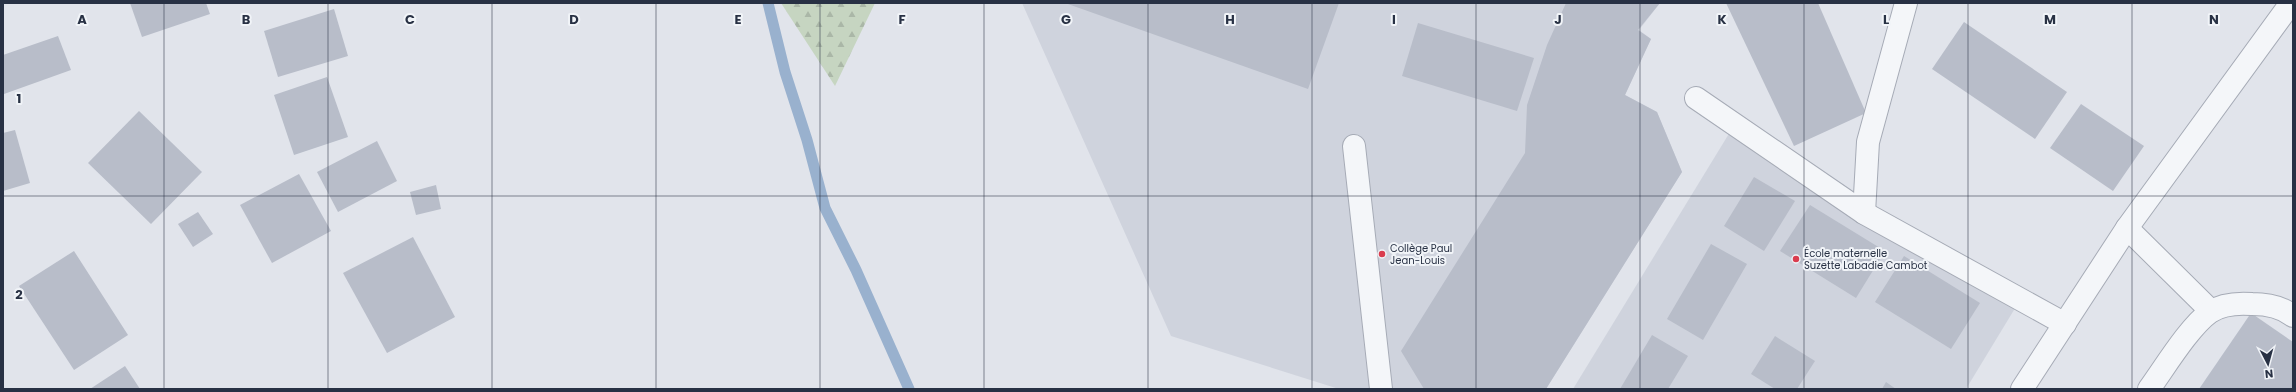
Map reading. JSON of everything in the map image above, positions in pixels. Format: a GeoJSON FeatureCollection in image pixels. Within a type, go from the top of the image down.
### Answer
{"type":"FeatureCollection","features":[{"type":"Feature","properties":{"kind":"street"},"geometry":{"type":"LineString","coordinates":[[1864,213],[1868,142],[1906,3]]}},
{"type":"Feature","properties":{"kind":"street"},"geometry":{"type":"LineString","coordinates":[[2022,389],[2127,228],[2292,3]]}},
{"type":"Feature","properties":{"kind":"street"},"geometry":{"type":"LineString","coordinates":[[1696,98],[1864,213],[2065,324]]}},
{"type":"Feature","properties":{"kind":"street"},"geometry":{"type":"LineString","coordinates":[[1354,146],[1381,389]]}},
{"type":"Feature","properties":{"kind":"street"},"geometry":{"type":"LineString","coordinates":[[2127,228],[2211,311]]}},
{"type":"Feature","properties":{"kind":"street"},"geometry":{"type":"LineString","coordinates":[[2149,389],[2198,322],[2211,311],[2227,305],[2261,304],[2277,308],[2293,316]]}},
{"type":"Feature","properties":{"kind":"shaded area","name":"Collège Paul Jean-Louis"},"geometry":{"type":"Polygon","coordinates":[[[1022,3],[1660,3],[1639,30],[1651,39],[1625,95],[1657,112],[1682,172],[1546,389],[1339,389],[1171,336],[1022,3]]]}},
{"type":"Feature","properties":{"kind":"shaded area","name":"École maternelle Suzette Labadie Cambot"},"geometry":{"type":"Polygon","coordinates":[[[1730,132],[2017,305],[1966,389],[1573,389],[1730,132]]]}},
{"type":"Feature","properties":{"kind":"green space"},"geometry":{"type":"Polygon","coordinates":[[[781,3],[875,3],[835,86],[781,3]]]}},
{"type":"Feature","properties":{"kind":"building"},"geometry":{"type":"Polygon","coordinates":[[[130,3],[206,3],[210,14],[142,37],[130,3]]]}},
{"type":"Feature","properties":{"kind":"building"},"geometry":{"type":"Polygon","coordinates":[[[1065,3],[1339,3],[1308,89],[1065,3]]]}},
{"type":"Feature","properties":{"kind":"building"},"geometry":{"type":"Polygon","coordinates":[[[1566,3],[1660,3],[1638,30],[1651,39],[1625,95],[1657,112],[1682,172],[1546,389],[1424,389],[1401,351],[1525,153],[1527,105],[1547,45],[1566,3]]]}},
{"type":"Feature","properties":{"kind":"building"},"geometry":{"type":"Polygon","coordinates":[[[1726,3],[1818,3],[1866,113],[1794,146],[1726,3]]]}},
{"type":"Feature","properties":{"kind":"building"},"geometry":{"type":"Polygon","coordinates":[[[334,9],[348,56],[278,77],[264,31],[334,9]]]}},
{"type":"Feature","properties":{"kind":"building"},"geometry":{"type":"Polygon","coordinates":[[[1964,22],[2067,92],[2035,139],[1932,69],[1964,22]]]}},
{"type":"Feature","properties":{"kind":"building"},"geometry":{"type":"Polygon","coordinates":[[[1418,23],[1534,58],[1517,111],[1402,76],[1418,23]]]}},
{"type":"Feature","properties":{"kind":"building"},"geometry":{"type":"Polygon","coordinates":[[[58,36],[71,70],[4,94],[3,55],[58,36]]]}},
{"type":"Feature","properties":{"kind":"building"},"geometry":{"type":"Polygon","coordinates":[[[327,77],[348,137],[294,155],[274,95],[327,77]]]}},
{"type":"Feature","properties":{"kind":"building"},"geometry":{"type":"Polygon","coordinates":[[[2081,104],[2144,146],[2113,191],[2050,148],[2081,104]]]}},
{"type":"Feature","properties":{"kind":"building"},"geometry":{"type":"Polygon","coordinates":[[[139,111],[202,172],[151,224],[88,163],[139,111]]]}},
{"type":"Feature","properties":{"kind":"building"},"geometry":{"type":"Polygon","coordinates":[[[15,130],[30,183],[3,191],[3,133],[15,130]]]}},
{"type":"Feature","properties":{"kind":"building"},"geometry":{"type":"Polygon","coordinates":[[[377,141],[397,181],[338,212],[317,172],[377,141]]]}},
{"type":"Feature","properties":{"kind":"building"},"geometry":{"type":"Polygon","coordinates":[[[299,174],[331,231],[272,263],[240,205],[299,174]]]}},
{"type":"Feature","properties":{"kind":"building"},"geometry":{"type":"Polygon","coordinates":[[[1754,177],[1795,201],[1764,251],[1724,226],[1754,177]]]}},
{"type":"Feature","properties":{"kind":"building"},"geometry":{"type":"Polygon","coordinates":[[[436,185],[441,209],[416,215],[410,192],[436,185]]]}},
{"type":"Feature","properties":{"kind":"building"},"geometry":{"type":"Polygon","coordinates":[[[1810,205],[1885,251],[1856,298],[1780,251],[1810,205]]]}},
{"type":"Feature","properties":{"kind":"building"},"geometry":{"type":"Polygon","coordinates":[[[198,212],[213,234],[193,247],[178,224],[198,212]]]}},
{"type":"Feature","properties":{"kind":"building"},"geometry":{"type":"Polygon","coordinates":[[[413,237],[455,317],[387,353],[343,273],[413,237]]]}},
{"type":"Feature","properties":{"kind":"building"},"geometry":{"type":"Polygon","coordinates":[[[1711,244],[1747,264],[1703,340],[1667,319],[1711,244]]]}},
{"type":"Feature","properties":{"kind":"building"},"geometry":{"type":"Polygon","coordinates":[[[74,251],[128,335],[74,370],[19,286],[74,251]]]}},
{"type":"Feature","properties":{"kind":"building"},"geometry":{"type":"Polygon","coordinates":[[[1904,256],[1980,303],[1951,349],[1875,302],[1904,256]]]}},
{"type":"Feature","properties":{"kind":"building"},"geometry":{"type":"Polygon","coordinates":[[[2251,313],[2293,342],[2293,389],[2199,389],[2251,313]]]}},
{"type":"Feature","properties":{"kind":"building"},"geometry":{"type":"Polygon","coordinates":[[[1652,335],[1688,356],[1668,389],[1620,389],[1652,335]]]}},
{"type":"Feature","properties":{"kind":"building"},"geometry":{"type":"Polygon","coordinates":[[[1775,336],[1815,361],[1797,389],[1775,389],[1751,374],[1775,336]]]}},
{"type":"Feature","properties":{"kind":"building"},"geometry":{"type":"Polygon","coordinates":[[[125,366],[140,389],[90,389],[125,366]]]}},
{"type":"Feature","properties":{"kind":"building"},"geometry":{"type":"Polygon","coordinates":[[[1886,382],[1896,389],[1882,389],[1886,382]]]}},
{"type":"Feature","properties":{"kind":"waterway"},"geometry":{"type":"LineString","coordinates":[[768,3],[785,72],[807,140],[825,208],[856,270],[909,389]]}},
{"type":"Feature","properties":{"kind":"place","name":"Collège Paul Jean-Louis"},"geometry":{"type":"Point","coordinates":[1382,254]}},
{"type":"Feature","properties":{"kind":"place","name":"École maternelle Suzette Labadie Cambot"},"geometry":{"type":"Point","coordinates":[1796,259]}}]}
